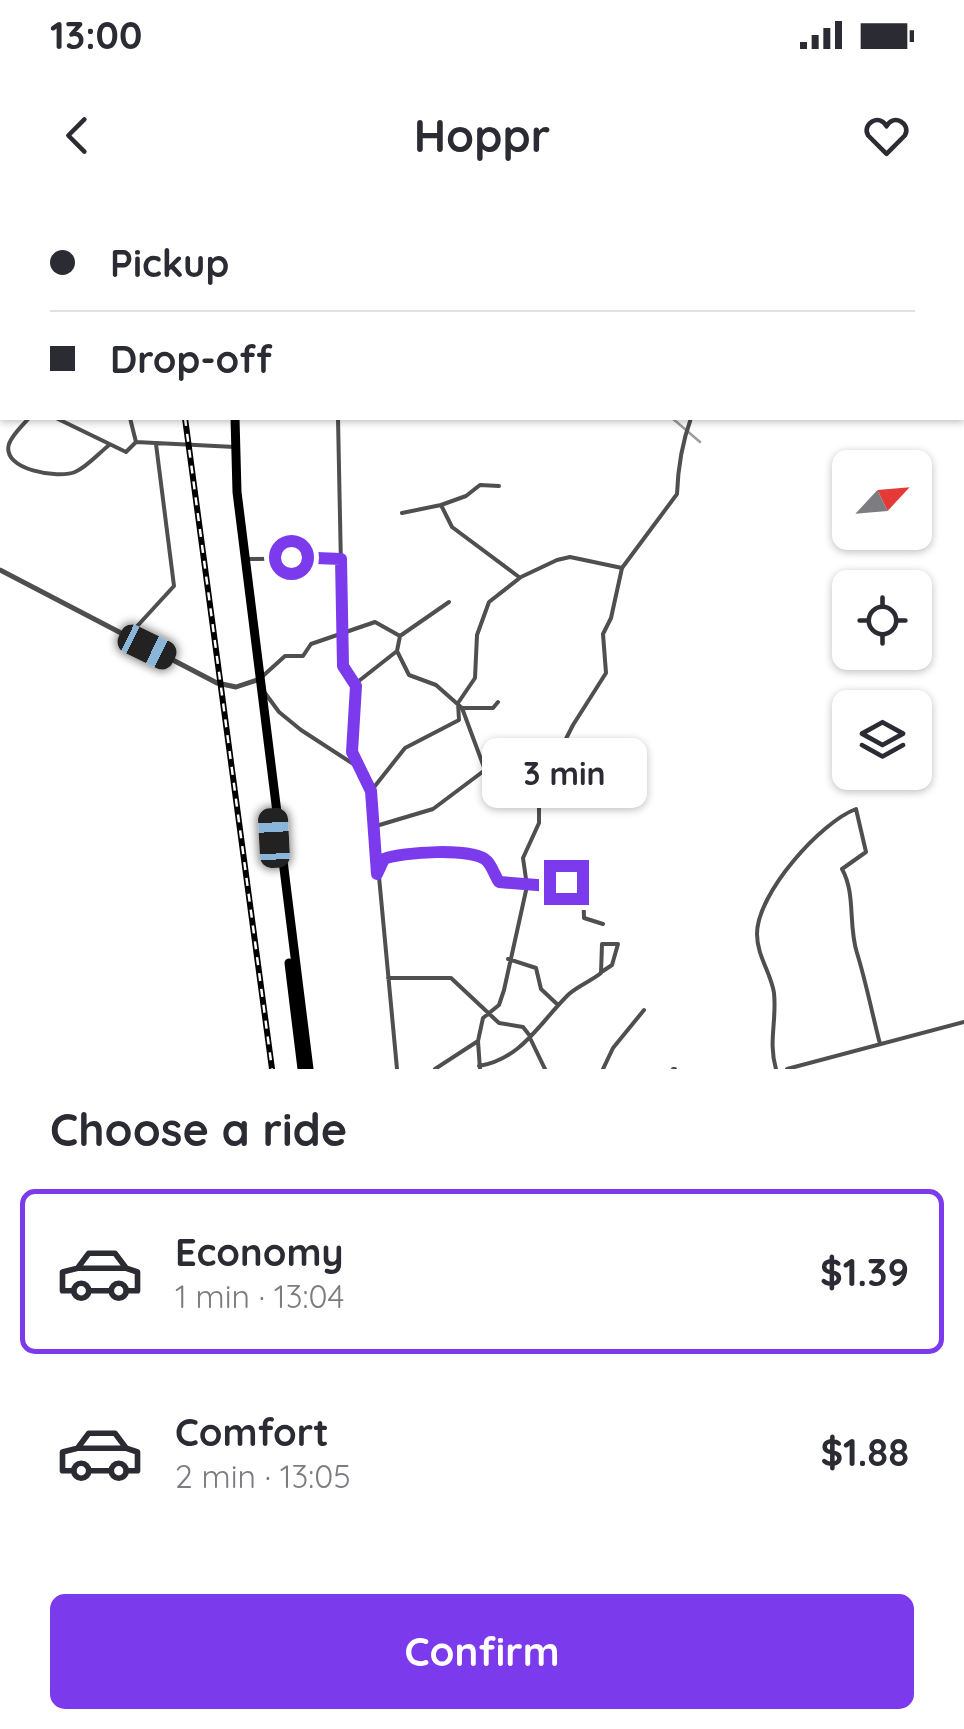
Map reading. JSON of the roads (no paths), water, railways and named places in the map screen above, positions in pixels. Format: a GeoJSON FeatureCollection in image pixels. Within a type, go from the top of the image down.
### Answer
{"type":"FeatureCollection","features":[{"type":"Feature","properties":{"kind":"highway"},"geometry":{"type":"LineString","coordinates":[[235,420],[245,559],[271,771],[274,838],[305,1069]]}},
{"type":"Feature","properties":{"kind":"street"},"geometry":{"type":"LineString","coordinates":[[27,420],[10,442],[9,451],[16,463],[28,468],[48,473],[76,472],[108,446]]}},
{"type":"Feature","properties":{"kind":"street"},"geometry":{"type":"LineString","coordinates":[[60,420],[126,452],[136,442]]}},
{"type":"Feature","properties":{"kind":"street"},"geometry":{"type":"LineString","coordinates":[[130,420],[136,442]]}},
{"type":"Feature","properties":{"kind":"street"},"geometry":{"type":"LineString","coordinates":[[338,420],[343,666],[355,684],[351,717],[355,764],[371,791],[397,1069]]}},
{"type":"Feature","properties":{"kind":"street"},"geometry":{"type":"LineString","coordinates":[[602,971],[602,944],[618,944],[612,965],[559,1006],[510,1057],[479,1067],[479,1028],[499,1005],[526,883],[524,858],[539,822],[539,792],[572,725],[606,673],[603,634],[611,618],[613,591],[622,568],[677,494],[676,460],[688,439],[691,420]]}},
{"type":"Feature","properties":{"kind":"street"},"geometry":{"type":"LineString","coordinates":[[136,442],[235,447]]}},
{"type":"Feature","properties":{"kind":"street"},"geometry":{"type":"LineString","coordinates":[[128,638],[174,586],[156,444]]}},
{"type":"Feature","properties":{"kind":"street"},"geometry":{"type":"LineString","coordinates":[[402,513],[441,505],[466,496],[480,485],[499,486]]}},
{"type":"Feature","properties":{"kind":"street"},"geometry":{"type":"LineString","coordinates":[[441,505],[452,527],[520,577]]}},
{"type":"Feature","properties":{"kind":"street"},"geometry":{"type":"LineString","coordinates":[[371,791],[405,748],[459,720],[460,706],[475,678],[477,635],[489,602],[520,577],[570,557],[622,568]]}},
{"type":"Feature","properties":{"kind":"street"},"geometry":{"type":"LineString","coordinates":[[245,559],[341,559]]}},
{"type":"Feature","properties":{"kind":"street"},"geometry":{"type":"LineString","coordinates":[[0,570],[128,638],[222,685],[236,688],[260,678],[285,656],[303,656],[312,644],[374,622],[400,636]]}},
{"type":"Feature","properties":{"kind":"street"},"geometry":{"type":"LineString","coordinates":[[374,826],[432,809],[485,770],[460,706],[436,684],[409,675],[397,651],[400,636],[448,602]]}},
{"type":"Feature","properties":{"kind":"street"},"geometry":{"type":"LineString","coordinates":[[355,684],[397,651]]}},
{"type":"Feature","properties":{"kind":"street"},"geometry":{"type":"LineString","coordinates":[[475,669],[482,668]]}},
{"type":"Feature","properties":{"kind":"street"},"geometry":{"type":"LineString","coordinates":[[261,691],[271,695],[279,712],[301,730],[355,764]]}},
{"type":"Feature","properties":{"kind":"street"},"geometry":{"type":"LineString","coordinates":[[460,706],[493,708],[498,702]]}},
{"type":"Feature","properties":{"kind":"street"},"geometry":{"type":"LineString","coordinates":[[776,1069],[770,1033],[773,988],[757,934],[766,894],[836,816],[856,809],[866,852],[842,868],[848,880],[857,955],[865,968],[880,1044]]}},
{"type":"Feature","properties":{"kind":"street"},"geometry":{"type":"LineString","coordinates":[[377,874],[384,859],[398,854],[470,852],[490,863],[499,882],[584,884],[584,918],[604,924]]}},
{"type":"Feature","properties":{"kind":"street"},"geometry":{"type":"LineString","coordinates":[[508,959],[536,968],[542,989],[559,1006]]}},
{"type":"Feature","properties":{"kind":"street"},"geometry":{"type":"LineString","coordinates":[[388,978],[451,978],[499,1023],[526,1028],[545,1069]]}},
{"type":"Feature","properties":{"kind":"street"},"geometry":{"type":"LineString","coordinates":[[603,1069],[613,1048],[644,1010]]}},
{"type":"Feature","properties":{"kind":"street"},"geometry":{"type":"LineString","coordinates":[[787,1069],[964,1022]]}},
{"type":"Feature","properties":{"kind":"street"},"geometry":{"type":"LineString","coordinates":[[436,1069],[478,1041]]}},
{"type":"Feature","properties":{"kind":"waterway"},"geometry":{"type":"LineString","coordinates":[[674,420],[700,442]]}},
{"type":"Feature","properties":{"kind":"railway"},"geometry":{"type":"LineString","coordinates":[[185,420],[272,1069]]}}]}
